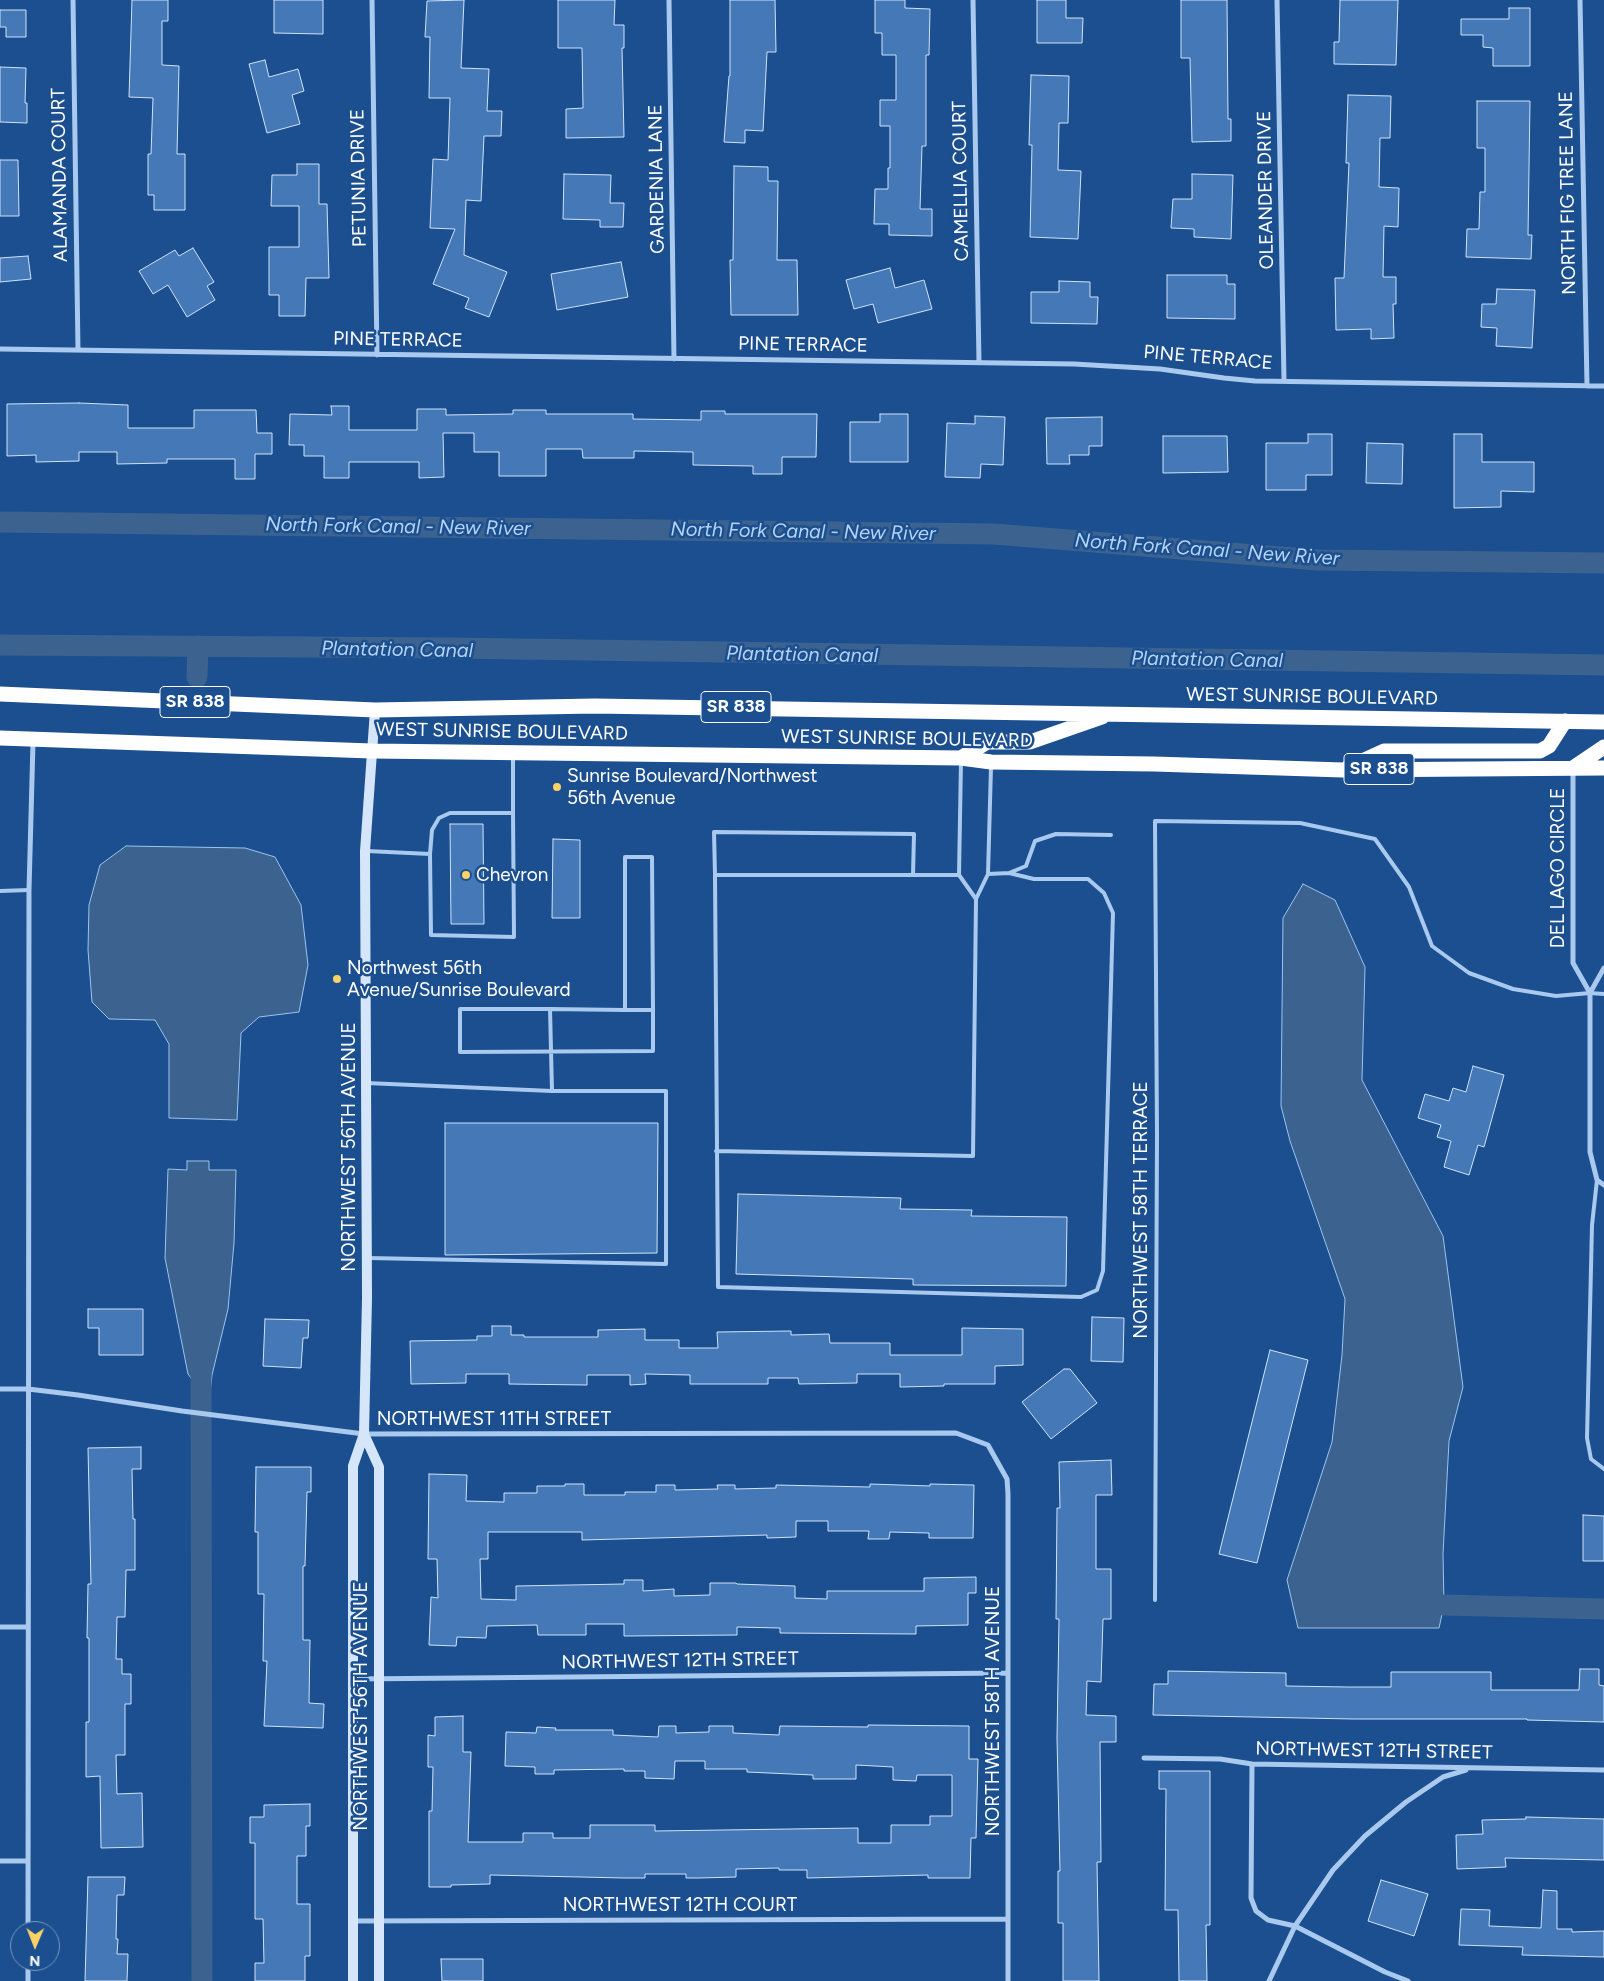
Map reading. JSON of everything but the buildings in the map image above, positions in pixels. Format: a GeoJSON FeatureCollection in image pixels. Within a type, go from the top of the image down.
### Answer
{"type":"FeatureCollection","features":[{"type":"Feature","properties":{"kind":"highway"},"geometry":{"type":"LineString","coordinates":[[0,690],[16,695]]}},
{"type":"Feature","properties":{"kind":"highway","name":"WEST SUNRISE BOULEVARD"},"geometry":{"type":"LineString","coordinates":[[0,694],[375,710],[595,706],[1604,722]]}},
{"type":"Feature","properties":{"kind":"highway"},"geometry":{"type":"LineString","coordinates":[[961,758],[987,742],[1030,742],[1112,713]]}},
{"type":"Feature","properties":{"kind":"highway"},"geometry":{"type":"LineString","coordinates":[[1343,770],[1384,751],[1540,752],[1549,746],[1565,721]]}},
{"type":"Feature","properties":{"kind":"highway","name":"WEST SUNRISE BOULEVARD"},"geometry":{"type":"LineString","coordinates":[[0,738],[372,751],[961,758],[991,762],[1154,764],[1343,770],[1604,768]]}},
{"type":"Feature","properties":{"kind":"highway"},"geometry":{"type":"LineString","coordinates":[[1573,768],[1604,747]]}},
{"type":"Feature","properties":{"kind":"street","name":"ALAMANDA COURT"},"geometry":{"type":"LineString","coordinates":[[73,0],[78,350]]}},
{"type":"Feature","properties":{"kind":"street","name":"PETUNIA DRIVE"},"geometry":{"type":"LineString","coordinates":[[372,0],[377,355]]}},
{"type":"Feature","properties":{"kind":"street","name":"GARDENIA LANE"},"geometry":{"type":"LineString","coordinates":[[669,0],[674,358]]}},
{"type":"Feature","properties":{"kind":"street","name":"CAMELLIA COURT"},"geometry":{"type":"LineString","coordinates":[[973,0],[979,362]]}},
{"type":"Feature","properties":{"kind":"street","name":"OLEANDER DRIVE"},"geometry":{"type":"LineString","coordinates":[[1277,0],[1284,380]]}},
{"type":"Feature","properties":{"kind":"street","name":"NORTH FIG TREE LANE"},"geometry":{"type":"LineString","coordinates":[[1580,0],[1587,386]]}},
{"type":"Feature","properties":{"kind":"street","name":"PINE TERRACE"},"geometry":{"type":"LineString","coordinates":[[0,349],[979,362],[1130,366],[1224,378],[1604,386]]}},
{"type":"Feature","properties":{"kind":"street","name":"NORTHWEST 56TH AVENUE"},"geometry":{"type":"LineString","coordinates":[[353,1981],[353,1466],[364,1434],[367,1258],[365,851],[375,710]]}},
{"type":"Feature","properties":{"kind":"street"},"geometry":{"type":"LineString","coordinates":[[28,1921],[29,890],[33,739]]}},
{"type":"Feature","properties":{"kind":"street","name":"DEL LAGO CIRCLE"},"geometry":{"type":"LineString","coordinates":[[1573,768],[1573,963],[1590,993]]}},
{"type":"Feature","properties":{"kind":"street","name":"DEL LAGO CIRCLE"},"geometry":{"type":"LineString","coordinates":[[1597,1180],[1590,1152],[1590,993],[1604,968]]}},
{"type":"Feature","properties":{"kind":"street"},"geometry":{"type":"LineString","coordinates":[[1597,1180],[1604,1184]]}},
{"type":"Feature","properties":{"kind":"street","name":"NORTHWEST 11TH STREET"},"geometry":{"type":"LineString","coordinates":[[0,1389],[28,1389],[78,1394],[182,1411],[364,1434],[956,1433],[988,1445]]}},
{"type":"Feature","properties":{"kind":"street","name":"NORTHWEST 56TH AVENUE"},"geometry":{"type":"LineString","coordinates":[[364,1434],[379,1467],[379,1981]]}},
{"type":"Feature","properties":{"kind":"street","name":"NORTHWEST 58TH AVENUE"},"geometry":{"type":"LineString","coordinates":[[988,1445],[1007,1479],[1008,1981]]}},
{"type":"Feature","properties":{"kind":"street"},"geometry":{"type":"LineString","coordinates":[[0,1627],[28,1627]]}},
{"type":"Feature","properties":{"kind":"street","name":"NORTHWEST 12TH STREET"},"geometry":{"type":"LineString","coordinates":[[353,1679],[1008,1673]]}},
{"type":"Feature","properties":{"kind":"street","name":"NORTHWEST 12TH STREET"},"geometry":{"type":"LineString","coordinates":[[1144,1758],[1220,1759],[1252,1764],[1604,1770]]}},
{"type":"Feature","properties":{"kind":"street"},"geometry":{"type":"LineString","coordinates":[[1252,1764],[1251,1898],[1256,1911],[1268,1920],[1295,1926],[1384,1972],[1408,1981]]}},
{"type":"Feature","properties":{"kind":"street"},"geometry":{"type":"LineString","coordinates":[[1269,1981],[1295,1926],[1334,1870],[1365,1836],[1406,1802],[1443,1777],[1471,1769]]}},
{"type":"Feature","properties":{"kind":"street"},"geometry":{"type":"LineString","coordinates":[[0,1861],[28,1861]]}},
{"type":"Feature","properties":{"kind":"street","name":"NORTHWEST 12TH COURT"},"geometry":{"type":"LineString","coordinates":[[353,1921],[1008,1919]]}},
{"type":"Feature","properties":{"kind":"lane"},"geometry":{"type":"LineString","coordinates":[[513,752],[514,937],[431,935],[430,854],[432,830],[439,818],[450,813],[513,813]]}},
{"type":"Feature","properties":{"kind":"lane"},"geometry":{"type":"LineString","coordinates":[[961,758],[959,875],[976,899]]}},
{"type":"Feature","properties":{"kind":"lane"},"geometry":{"type":"LineString","coordinates":[[716,1152],[973,1156],[976,899],[988,874],[991,762]]}},
{"type":"Feature","properties":{"kind":"lane","name":"NORTHWEST 58TH TERRACE"},"geometry":{"type":"LineString","coordinates":[[1156,1600],[1157,1126],[1155,821],[1300,823],[1375,839],[1409,887],[1432,946],[1469,973],[1513,989],[1548,995],[1590,993]]}},
{"type":"Feature","properties":{"kind":"lane"},"geometry":{"type":"LineString","coordinates":[[913,875],[914,834],[714,832],[718,1287],[1081,1297],[1097,1290],[1102,1271],[1113,913],[1104,893],[1088,879],[1034,879],[1009,873],[988,874]]}},
{"type":"Feature","properties":{"kind":"lane"},"geometry":{"type":"LineString","coordinates":[[1009,873],[1026,866],[1035,842],[1042,839],[1056,834],[1111,835]]}},
{"type":"Feature","properties":{"kind":"lane"},"geometry":{"type":"LineString","coordinates":[[365,851],[430,854]]}},
{"type":"Feature","properties":{"kind":"lane"},"geometry":{"type":"LineString","coordinates":[[625,1010],[625,857],[652,857],[653,1010],[653,1051],[460,1052],[460,1009],[550,1009],[625,1010],[653,1010]]}},
{"type":"Feature","properties":{"kind":"lane"},"geometry":{"type":"LineString","coordinates":[[715,875],[959,875]]}},
{"type":"Feature","properties":{"kind":"lane"},"geometry":{"type":"LineString","coordinates":[[0,891],[29,890]]}},
{"type":"Feature","properties":{"kind":"lane"},"geometry":{"type":"LineString","coordinates":[[1590,993],[1604,994]]}},
{"type":"Feature","properties":{"kind":"lane"},"geometry":{"type":"LineString","coordinates":[[550,1009],[552,1091]]}},
{"type":"Feature","properties":{"kind":"lane"},"geometry":{"type":"LineString","coordinates":[[366,1083],[552,1091],[666,1091],[666,1264],[367,1258]]}},
{"type":"Feature","properties":{"kind":"lane"},"geometry":{"type":"LineString","coordinates":[[1597,1180],[1592,1225],[1587,1438],[1591,1458],[1604,1469]]}},
{"type":"Feature","properties":{"kind":"water"},"geometry":{"type":"Polygon","coordinates":[[[126,846],[245,848],[275,857],[301,905],[308,965],[299,1012],[259,1017],[241,1033],[237,1120],[169,1118],[169,1044],[155,1020],[109,1019],[92,1002],[88,950],[89,905],[100,865],[126,846]]]}},
{"type":"Feature","properties":{"kind":"water"},"geometry":{"type":"Polygon","coordinates":[[[1303,884],[1335,900],[1365,967],[1362,1080],[1443,1236],[1463,1387],[1449,1441],[1443,1554],[1444,1605],[1439,1628],[1298,1628],[1287,1580],[1332,1442],[1342,1355],[1345,1299],[1290,1141],[1281,1106],[1283,918],[1303,884]]]}},
{"type":"Feature","properties":{"kind":"water"},"geometry":{"type":"Polygon","coordinates":[[[187,1161],[209,1161],[209,1170],[236,1170],[234,1243],[228,1309],[212,1375],[210,1394],[205,1399],[198,1398],[194,1393],[194,1382],[188,1374],[165,1258],[168,1169],[187,1170],[187,1161]]]}},
{"type":"Feature","properties":{"kind":"waterway","name":"North Fork Canal - New River"},"geometry":{"type":"LineString","coordinates":[[0,522],[994,534],[1318,560],[1604,563]]}},
{"type":"Feature","properties":{"kind":"waterway","name":"Plantation Canal"},"geometry":{"type":"LineString","coordinates":[[0,645],[451,648],[1604,665]]}},
{"type":"Feature","properties":{"kind":"waterway"},"geometry":{"type":"LineString","coordinates":[[197,677],[198,646]]}},
{"type":"Feature","properties":{"kind":"waterway"},"geometry":{"type":"LineString","coordinates":[[201,1371],[202,1981]]}},
{"type":"Feature","properties":{"kind":"waterway"},"geometry":{"type":"LineString","coordinates":[[1444,1605],[1604,1609]]}},
{"type":"Feature","properties":{"kind":"place","name":"Sunrise Boulevard/Northwest 56th Avenue"},"geometry":{"type":"Point","coordinates":[557,787]}},
{"type":"Feature","properties":{"kind":"place","name":"Chevron"},"geometry":{"type":"Point","coordinates":[466,875]}},
{"type":"Feature","properties":{"kind":"place","name":"Northwest 56th Avenue/Sunrise Boulevard"},"geometry":{"type":"Point","coordinates":[337,979]}}]}
